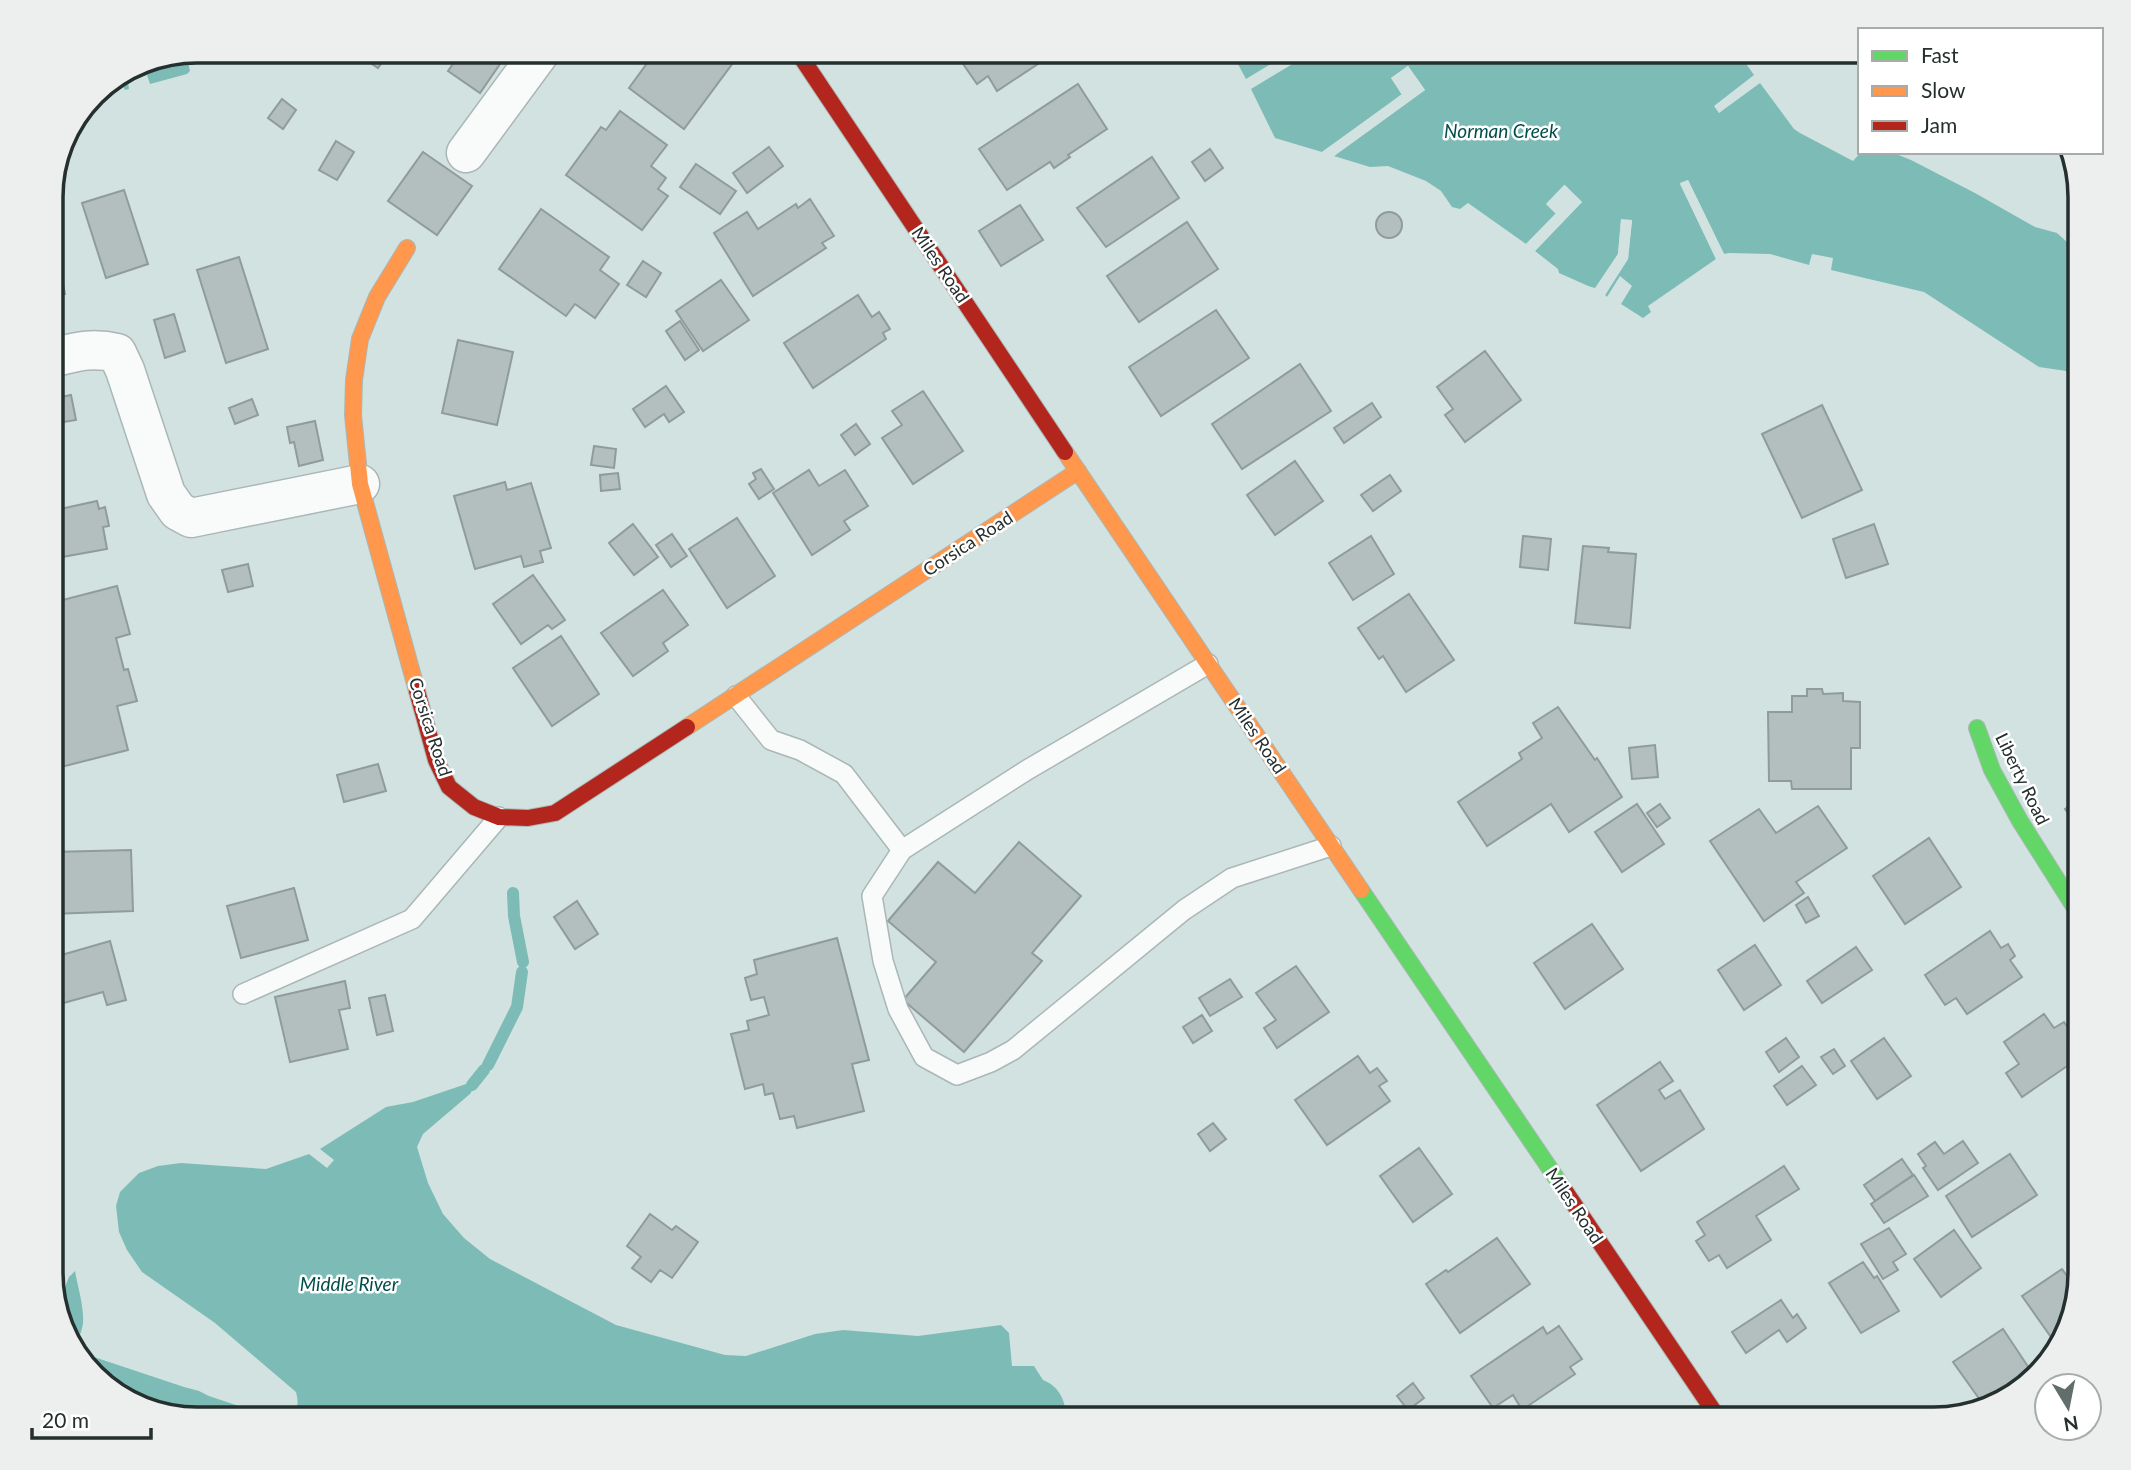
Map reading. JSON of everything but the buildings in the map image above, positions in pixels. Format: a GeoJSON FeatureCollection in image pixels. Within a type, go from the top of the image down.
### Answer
{"type":"FeatureCollection","features":[{"type":"Feature","properties":{"kind":"street"},"geometry":{"type":"LineString","coordinates":[[466,153],[532,63]]}},
{"type":"Feature","properties":{"kind":"street","name":"Miles Road"},"geometry":{"type":"LineString","coordinates":[[805,63],[1711,1407]]}},
{"type":"Feature","properties":{"kind":"street"},"geometry":{"type":"LineString","coordinates":[[63,355],[99,349],[117,353],[166,494],[178,512],[191,518],[360,484],[352,415],[360,339],[377,297],[407,248]]}},
{"type":"Feature","properties":{"kind":"street","name":"Corsica Road"},"geometry":{"type":"LineString","coordinates":[[360,484],[436,760],[449,787],[474,807],[499,817],[528,818],[555,813],[1078,471]]}},
{"type":"Feature","properties":{"kind":"street","name":"Liberty Road"},"geometry":{"type":"LineString","coordinates":[[1977,728],[1993,770],[2014,811],[2068,897]]}},
{"type":"Feature","properties":{"kind":"lane"},"geometry":{"type":"LineString","coordinates":[[1208,664],[1027,770],[902,850],[872,896],[883,961],[898,1009],[924,1057],[957,1075],[991,1062],[1013,1050],[1184,911],[1232,878],[1331,846]]}},
{"type":"Feature","properties":{"kind":"lane"},"geometry":{"type":"LineString","coordinates":[[736,696],[771,740],[800,750],[844,774],[902,850]]}},
{"type":"Feature","properties":{"kind":"lane"},"geometry":{"type":"LineString","coordinates":[[243,994],[412,919],[499,817]]}},
{"type":"Feature","properties":{"kind":"water"},"geometry":{"type":"Polygon","coordinates":[[[1237,63],[1272,63],[1246,79],[1237,63]]]}},
{"type":"Feature","properties":{"kind":"water","name":"Norman Creek"},"geometry":{"type":"Polygon","coordinates":[[[1294,63],[1746,63],[1754,75],[1714,106],[1719,113],[1760,83],[1794,129],[1853,161],[1859,154],[1896,154],[1975,193],[2035,227],[2057,233],[2068,243],[2068,371],[2039,367],[1924,292],[1831,270],[1833,258],[1812,254],[1809,265],[1770,254],[1724,254],[1688,180],[1680,184],[1716,259],[1648,306],[1651,312],[1643,318],[1621,304],[1632,286],[1620,276],[1607,297],[1605,295],[1628,259],[1632,220],[1621,220],[1618,254],[1595,289],[1559,273],[1558,269],[1535,251],[1582,202],[1565,185],[1547,203],[1556,213],[1526,244],[1468,203],[1460,209],[1452,207],[1441,191],[1426,181],[1388,166],[1370,167],[1334,156],[1425,90],[1408,66],[1391,78],[1402,94],[1322,152],[1275,138],[1251,89],[1294,63]]]}},
{"type":"Feature","properties":{"kind":"water"},"geometry":{"type":"Polygon","coordinates":[[[180,64],[188,64],[190,71],[150,84],[147,75],[129,82],[154,70],[180,64]]]}},
{"type":"Feature","properties":{"kind":"water","name":"Middle River"},"geometry":{"type":"Polygon","coordinates":[[[469,1083],[474,1087],[470,1094],[423,1134],[417,1147],[428,1183],[443,1214],[464,1238],[490,1259],[616,1325],[725,1355],[746,1356],[815,1334],[843,1330],[918,1336],[1001,1325],[1009,1333],[1012,1366],[1034,1366],[1043,1380],[1061,1396],[1065,1407],[297,1407],[296,1392],[215,1323],[142,1272],[119,1232],[116,1206],[120,1192],[139,1173],[158,1166],[181,1163],[266,1169],[309,1154],[327,1168],[334,1160],[320,1149],[386,1107],[413,1102],[469,1083]]]}},
{"type":"Feature","properties":{"kind":"water"},"geometry":{"type":"Polygon","coordinates":[[[75,1271],[83,1317],[79,1336],[66,1299],[64,1289],[75,1271]]]}},
{"type":"Feature","properties":{"kind":"water"},"geometry":{"type":"Polygon","coordinates":[[[93,1357],[199,1391],[242,1407],[180,1406],[146,1397],[116,1379],[93,1357]]]}},
{"type":"Feature","properties":{"kind":"pier"},"geometry":{"type":"Polygon","coordinates":[[[1408,66],[1425,90],[1334,156],[1330,154],[1420,89],[1407,71],[1396,79],[1405,93],[1404,97],[1326,153],[1322,152],[1402,95],[1391,78],[1408,66]]]}},
{"type":"Feature","properties":{"kind":"pier"},"geometry":{"type":"Polygon","coordinates":[[[1688,180],[1724,254],[1721,256],[1686,184],[1719,257],[1716,259],[1680,183],[1688,180]]]}},
{"type":"Feature","properties":{"kind":"pier"},"geometry":{"type":"Polygon","coordinates":[[[1564,185],[1582,202],[1535,251],[1533,249],[1577,202],[1565,190],[1551,203],[1559,211],[1559,215],[1529,246],[1526,244],[1556,214],[1546,204],[1564,185]]]}},
{"type":"Feature","properties":{"kind":"pier"},"geometry":{"type":"Polygon","coordinates":[[[1621,219],[1632,220],[1628,259],[1605,295],[1609,299],[1605,299],[1601,294],[1625,258],[1628,223],[1624,223],[1621,256],[1597,292],[1556,276],[1556,273],[1589,288],[1587,286],[1595,288],[1618,254],[1621,219]]]}},
{"type":"Feature","properties":{"kind":"waterway"},"geometry":{"type":"LineString","coordinates":[[513,893],[514,916],[523,962]]}},
{"type":"Feature","properties":{"kind":"waterway"},"geometry":{"type":"LineString","coordinates":[[488,1065],[517,1007],[522,972]]}},
{"type":"Feature","properties":{"kind":"waterway"},"geometry":{"type":"LineString","coordinates":[[472,1085],[484,1070]]}},
{"type":"Feature","properties":{"kind":"traffic: fast"},"geometry":{"type":"LineString","coordinates":[[1977,728],[1992,770],[2020,821],[2068,897]]}},
{"type":"Feature","properties":{"kind":"traffic: fast"},"geometry":{"type":"LineString","coordinates":[[1361,890],[1561,1185]]}},
{"type":"Feature","properties":{"kind":"traffic: slow"},"geometry":{"type":"LineString","coordinates":[[407,248],[377,297],[360,339],[354,380],[353,415],[360,484],[417,691]]}},
{"type":"Feature","properties":{"kind":"traffic: slow"},"geometry":{"type":"LineString","coordinates":[[1065,452],[1361,890]]}},
{"type":"Feature","properties":{"kind":"traffic: slow"},"geometry":{"type":"LineString","coordinates":[[687,727],[1078,471]]}},
{"type":"Feature","properties":{"kind":"traffic: jam"},"geometry":{"type":"LineString","coordinates":[[805,63],[1065,452]]}},
{"type":"Feature","properties":{"kind":"traffic: jam"},"geometry":{"type":"LineString","coordinates":[[417,691],[436,760],[449,787],[474,807],[499,817],[528,818],[555,813],[687,727]]}},
{"type":"Feature","properties":{"kind":"traffic: jam"},"geometry":{"type":"LineString","coordinates":[[1561,1185],[1711,1407]]}}]}
